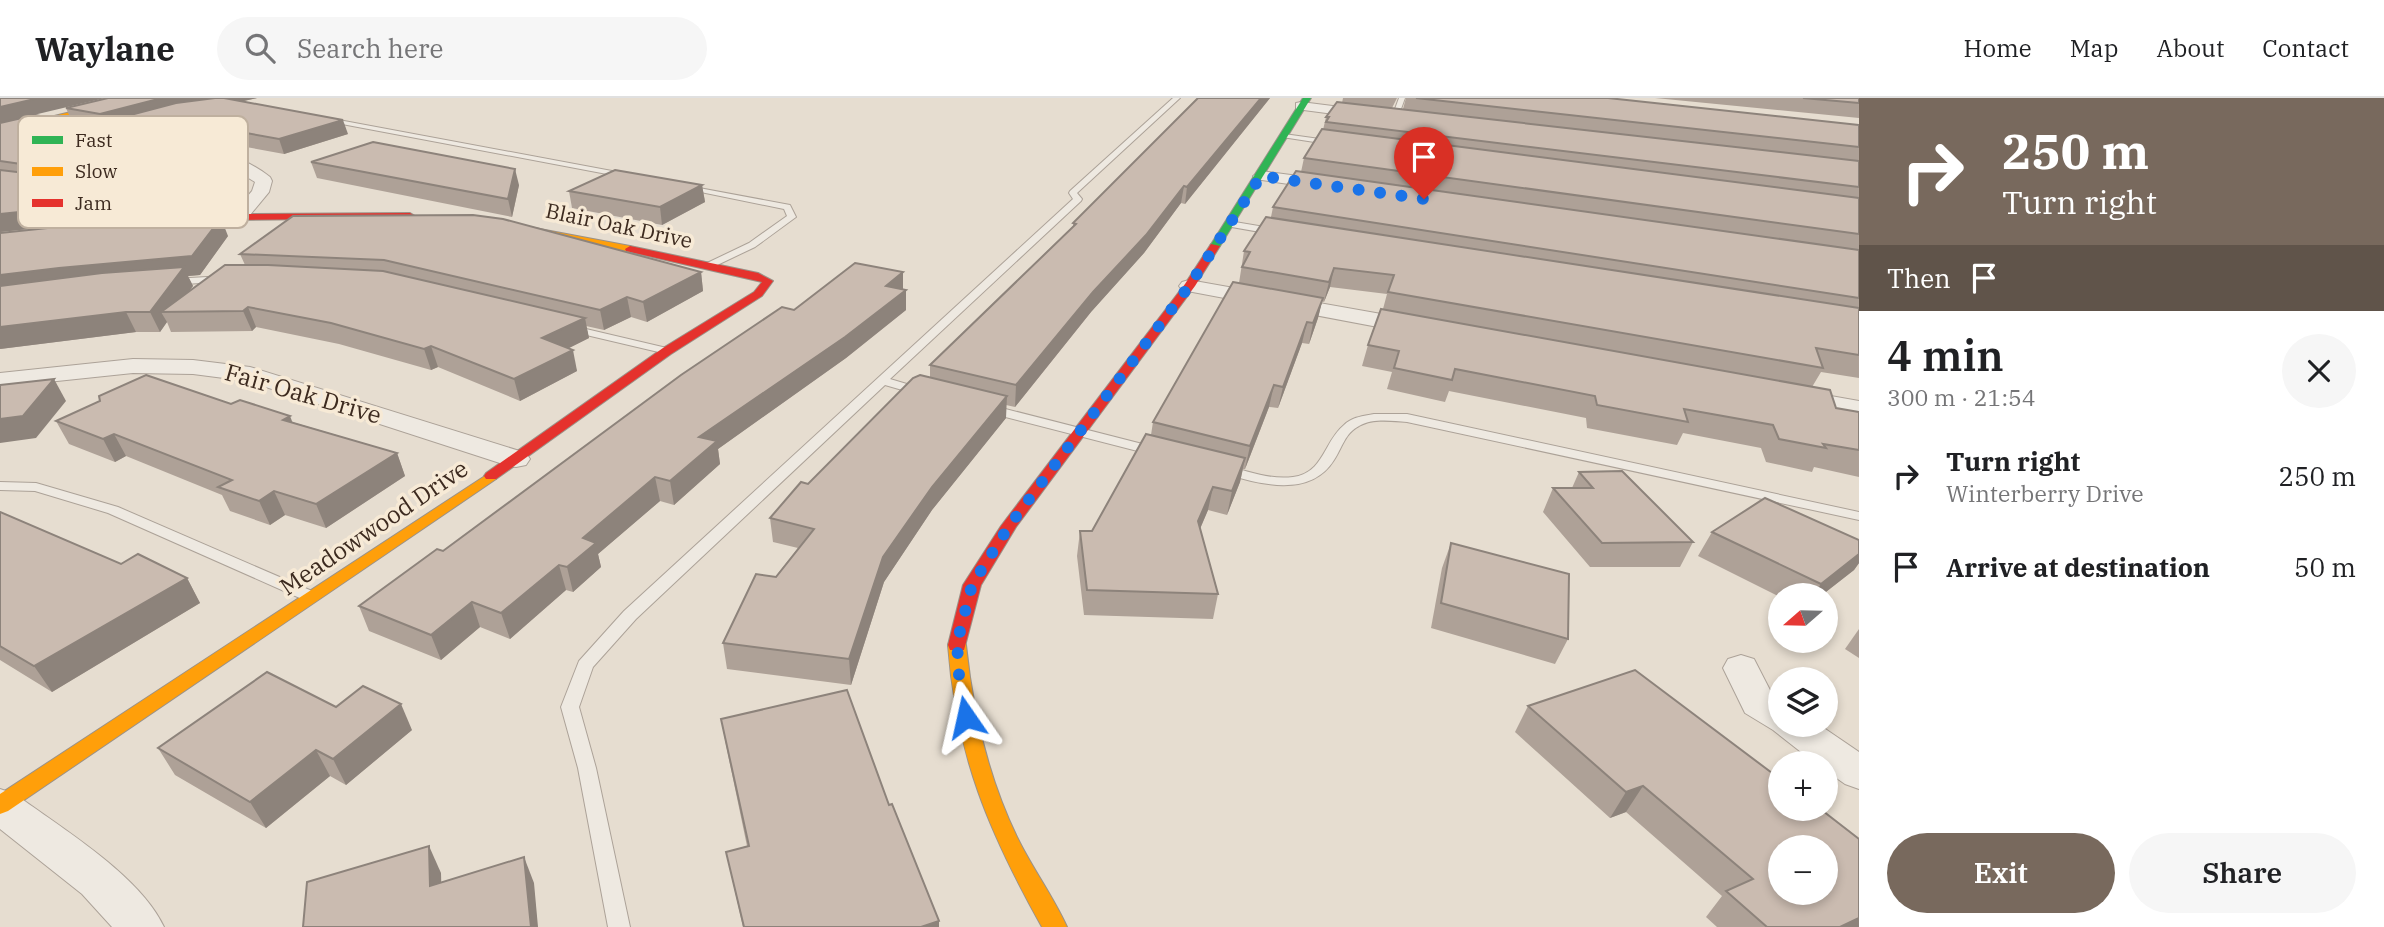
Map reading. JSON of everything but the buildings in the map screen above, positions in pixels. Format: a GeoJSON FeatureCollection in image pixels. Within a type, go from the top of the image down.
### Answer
{"type":"FeatureCollection","features":[{"type":"Feature","properties":{"kind":"street"},"geometry":{"type":"LineString","coordinates":[[62,116],[138,98]]}},
{"type":"Feature","properties":{"kind":"street"},"geometry":{"type":"LineString","coordinates":[[1055,927],[1007,841],[979,767],[960,691],[957,643],[972,585],[1009,526],[1189,286],[1261,176],[1304,102],[1402,118]]}},
{"type":"Feature","properties":{"kind":"street"},"geometry":{"type":"LineString","coordinates":[[0,131],[18,127]]}},
{"type":"Feature","properties":{"kind":"street"},"geometry":{"type":"LineString","coordinates":[[248,167],[264,181],[260,192],[248,206]]}},
{"type":"Feature","properties":{"kind":"street"},"geometry":{"type":"LineString","coordinates":[[1261,176],[1342,187]]}},
{"type":"Feature","properties":{"kind":"street"},"geometry":{"type":"LineString","coordinates":[[248,217],[427,218]]}},
{"type":"Feature","properties":{"kind":"street","name":"Blair Oak Drive"},"geometry":{"type":"LineString","coordinates":[[493,224],[551,232],[758,276],[768,281]]}},
{"type":"Feature","properties":{"kind":"street","name":"Meadowwood Drive"},"geometry":{"type":"LineString","coordinates":[[0,806],[516,459],[667,351],[758,294],[768,281]]}},
{"type":"Feature","properties":{"kind":"street"},"geometry":{"type":"LineString","coordinates":[[1189,286],[1435,331]]}},
{"type":"Feature","properties":{"kind":"street","name":"Fair Oak Drive"},"geometry":{"type":"LineString","coordinates":[[0,380],[133,366],[193,367],[250,374],[516,459]]}},
{"type":"Feature","properties":{"kind":"street"},"geometry":{"type":"LineString","coordinates":[[1777,394],[1859,409]]}},
{"type":"Feature","properties":{"kind":"street"},"geometry":{"type":"LineString","coordinates":[[1741,668],[1758,703],[1768,710]]}},
{"type":"Feature","properties":{"kind":"street"},"geometry":{"type":"LineString","coordinates":[[1808,737],[1859,773]]}},
{"type":"Feature","properties":{"kind":"street"},"geometry":{"type":"LineString","coordinates":[[0,806],[98,880],[141,927]]}},
{"type":"Feature","properties":{"kind":"lane"},"geometry":{"type":"LineString","coordinates":[[619,927],[587,768],[570,707],[585,665],[629,615],[1077,199],[1073,193],[1087,178],[1177,98]]}},
{"type":"Feature","properties":{"kind":"lane"},"geometry":{"type":"LineString","coordinates":[[1402,98],[1402,118]]}},
{"type":"Feature","properties":{"kind":"lane"},"geometry":{"type":"LineString","coordinates":[[314,117],[638,178]]}},
{"type":"Feature","properties":{"kind":"lane"},"geometry":{"type":"LineString","coordinates":[[1284,136],[1348,145]]}},
{"type":"Feature","properties":{"kind":"lane"},"geometry":{"type":"LineString","coordinates":[[676,185],[787,207],[792,217],[752,244],[708,266]]}},
{"type":"Feature","properties":{"kind":"lane"},"geometry":{"type":"LineString","coordinates":[[1229,224],[1284,233]]}},
{"type":"Feature","properties":{"kind":"lane"},"geometry":{"type":"LineString","coordinates":[[165,282],[241,278]]}},
{"type":"Feature","properties":{"kind":"lane"},"geometry":{"type":"LineString","coordinates":[[553,324],[667,351]]}},
{"type":"Feature","properties":{"kind":"lane"},"geometry":{"type":"LineString","coordinates":[[883,382],[933,394]]}},
{"type":"Feature","properties":{"kind":"lane"},"geometry":{"type":"LineString","coordinates":[[983,407],[1177,457]]}},
{"type":"Feature","properties":{"kind":"lane"},"geometry":{"type":"LineString","coordinates":[[1213,466],[1260,480],[1282,481],[1306,477],[1318,471],[1337,446],[1345,429],[1360,421],[1381,417],[1407,418],[1859,516]]}},
{"type":"Feature","properties":{"kind":"lane"},"geometry":{"type":"LineString","coordinates":[[0,486],[36,487],[113,510],[312,597]]}},
{"type":"Feature","properties":{"kind":"traffic: fast"},"geometry":{"type":"LineString","coordinates":[[1215,246],[1307,98]]}},
{"type":"Feature","properties":{"kind":"traffic: slow"},"geometry":{"type":"LineString","coordinates":[[63,116],[138,98]]}},
{"type":"Feature","properties":{"kind":"traffic: slow"},"geometry":{"type":"LineString","coordinates":[[0,131],[18,127]]}},
{"type":"Feature","properties":{"kind":"traffic: slow"},"geometry":{"type":"LineString","coordinates":[[508,226],[630,249]]}},
{"type":"Feature","properties":{"kind":"traffic: slow"},"geometry":{"type":"LineString","coordinates":[[0,805],[491,476]]}},
{"type":"Feature","properties":{"kind":"traffic: slow"},"geometry":{"type":"LineString","coordinates":[[957,645],[967,721],[988,795],[1013,853],[1055,927]]}},
{"type":"Feature","properties":{"kind":"traffic: jam"},"geometry":{"type":"LineString","coordinates":[[248,217],[410,216]]}},
{"type":"Feature","properties":{"kind":"traffic: jam"},"geometry":{"type":"LineString","coordinates":[[957,645],[972,585],[1009,526],[1189,286],[1215,246]]}},
{"type":"Feature","properties":{"kind":"traffic: jam"},"geometry":{"type":"LineString","coordinates":[[491,476],[667,351],[758,294],[768,281],[758,276],[630,249]]}},
{"type":"Feature","properties":{"kind":"route"},"geometry":{"type":"LineString","coordinates":[[966,717],[960,691],[957,643],[972,585],[1009,526],[1189,286],[1261,176],[1424,199]]}}]}
